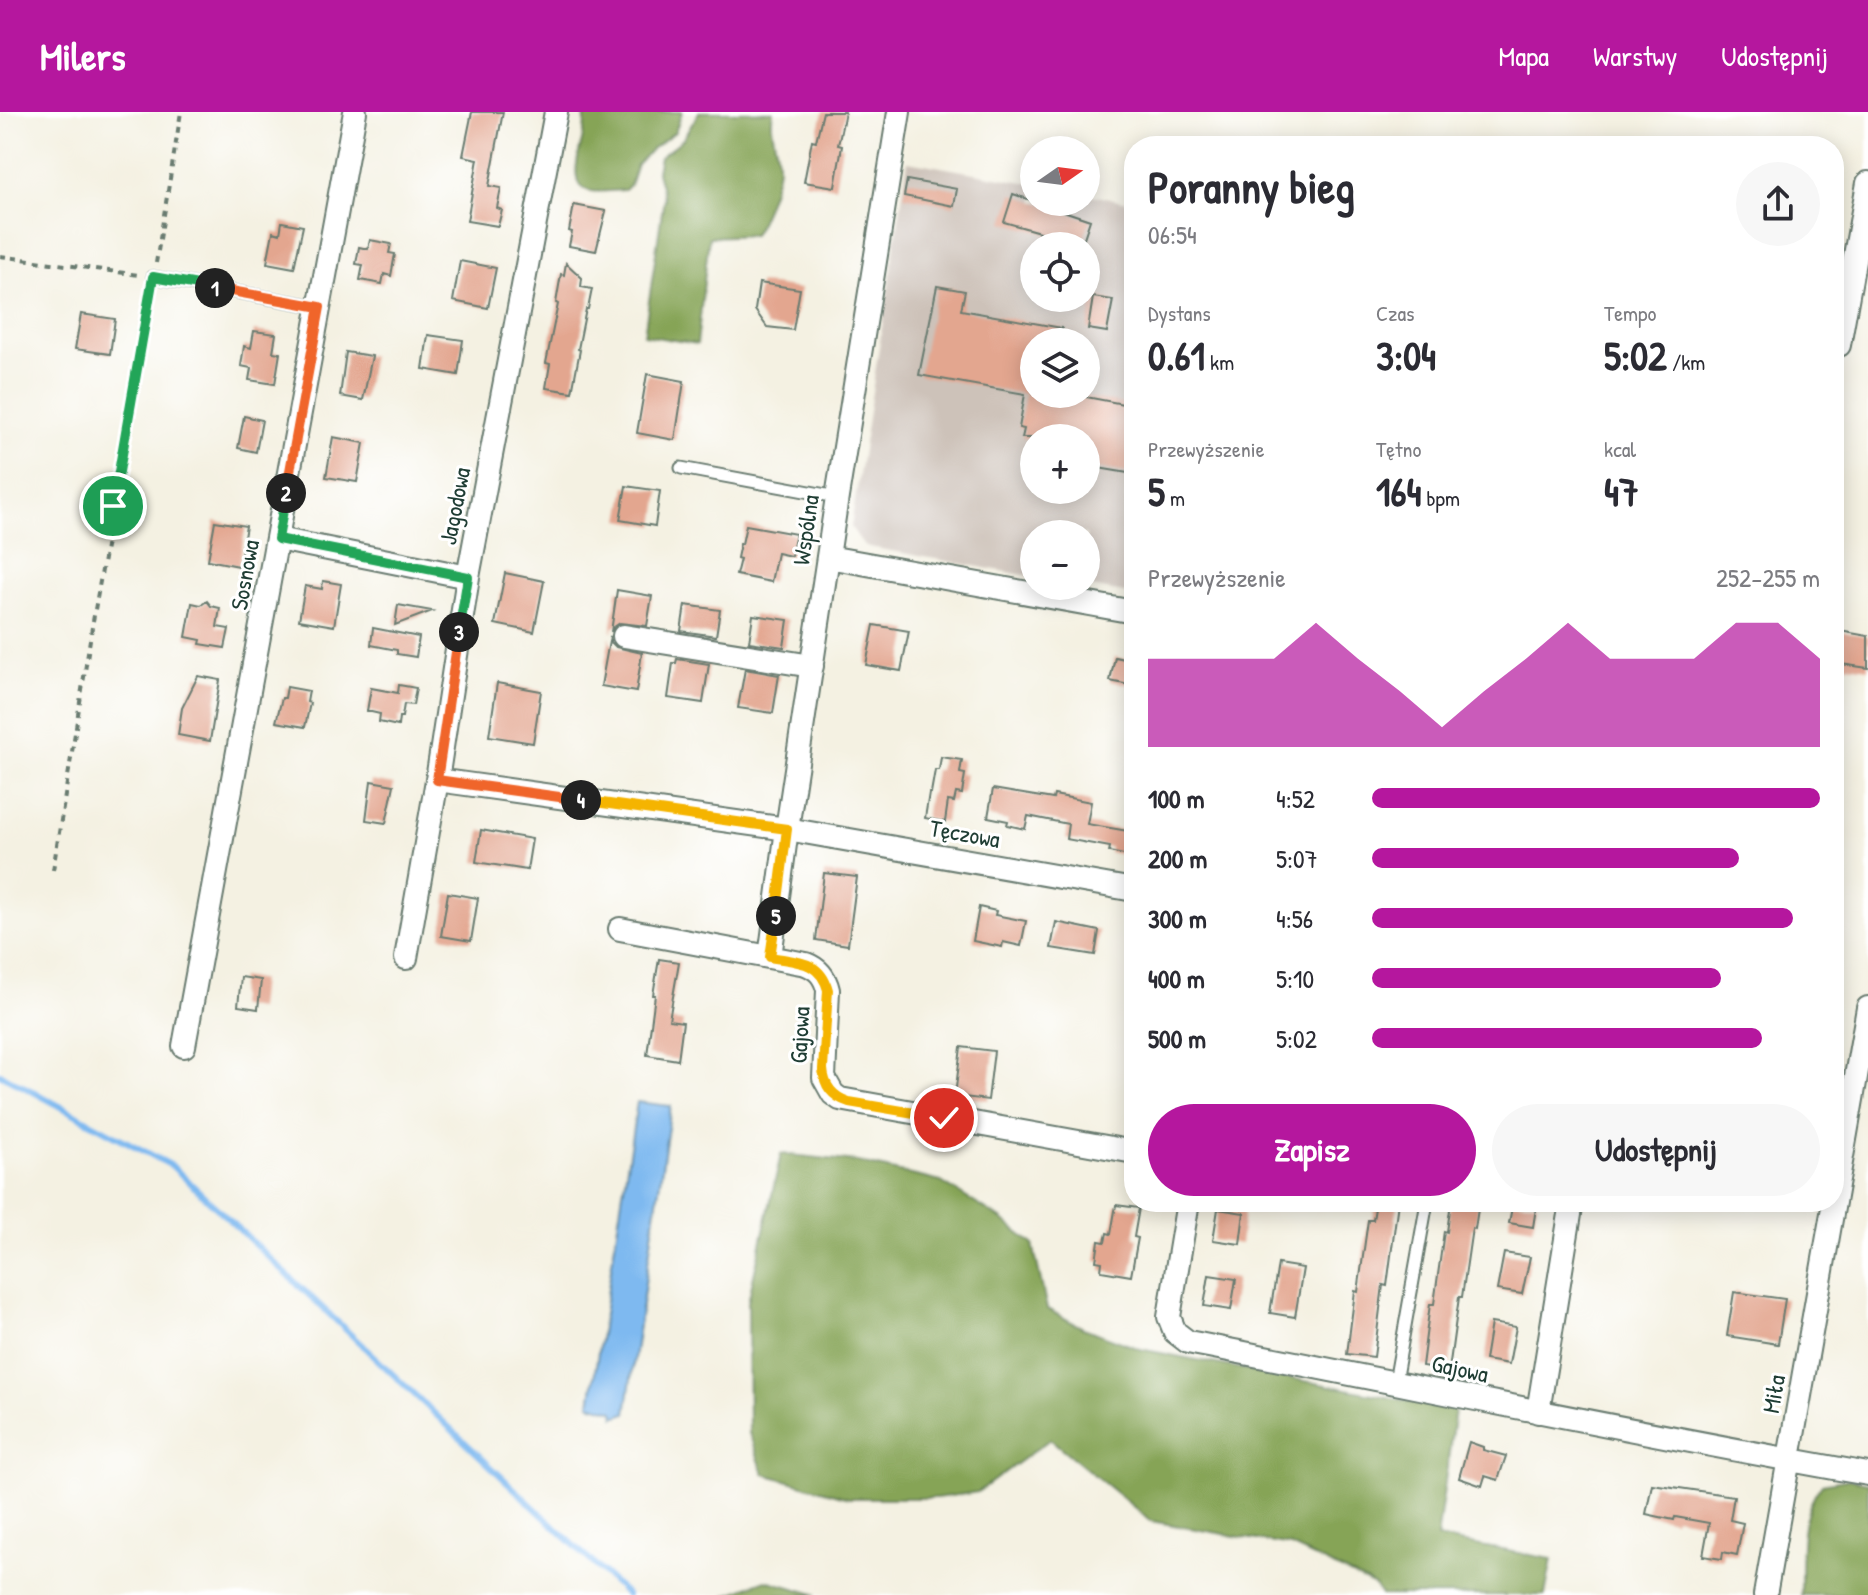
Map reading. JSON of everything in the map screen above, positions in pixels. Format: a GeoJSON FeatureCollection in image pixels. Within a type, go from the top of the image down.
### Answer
{"type":"FeatureCollection","features":[{"type":"Feature","properties":{"kind":"street","name":"Sosnowa"},"geometry":{"type":"LineString","coordinates":[[184,1046],[355,112]]}},
{"type":"Feature","properties":{"kind":"street","name":"Jagodowa"},"geometry":{"type":"LineString","coordinates":[[406,958],[468,577],[556,112]]}},
{"type":"Feature","properties":{"kind":"street","name":"Wspólna"},"geometry":{"type":"LineString","coordinates":[[770,957],[837,497],[899,112]]}},
{"type":"Feature","properties":{"kind":"street"},"geometry":{"type":"LineString","coordinates":[[1844,317],[1868,183]]}},
{"type":"Feature","properties":{"kind":"street"},"geometry":{"type":"LineString","coordinates":[[278,539],[468,577]]}},
{"type":"Feature","properties":{"kind":"street"},"geometry":{"type":"LineString","coordinates":[[828,557],[1124,610]]}},
{"type":"Feature","properties":{"kind":"street"},"geometry":{"type":"LineString","coordinates":[[624,636],[812,666]]}},
{"type":"Feature","properties":{"kind":"street","name":"Tęczowa"},"geometry":{"type":"LineString","coordinates":[[437,780],[787,829],[1124,888]]}},
{"type":"Feature","properties":{"kind":"street","name":"Gajowa"},"geometry":{"type":"LineString","coordinates":[[620,929],[815,967],[826,981],[828,990],[824,1078],[833,1094],[840,1099],[1124,1150]]}},
{"type":"Feature","properties":{"kind":"street","name":"Miła"},"geometry":{"type":"LineString","coordinates":[[1844,1145],[1868,1008]]}},
{"type":"Feature","properties":{"kind":"street","name":"Gajowa"},"geometry":{"type":"LineString","coordinates":[[1186,1212],[1169,1317],[1175,1332],[1188,1342],[1868,1474]]}},
{"type":"Feature","properties":{"kind":"street"},"geometry":{"type":"LineString","coordinates":[[1538,1412],[1570,1212]]}},
{"type":"Feature","properties":{"kind":"street","name":"Miła"},"geometry":{"type":"LineString","coordinates":[[1765,1595],[1832,1212]]}},
{"type":"Feature","properties":{"kind":"lane"},"geometry":{"type":"LineString","coordinates":[[153,277],[320,307]]}},
{"type":"Feature","properties":{"kind":"lane"},"geometry":{"type":"LineString","coordinates":[[681,468],[837,497]]}},
{"type":"Feature","properties":{"kind":"lane"},"geometry":{"type":"LineString","coordinates":[[1395,1382],[1425,1212]]}},
{"type":"Feature","properties":{"kind":"path"},"geometry":{"type":"LineString","coordinates":[[53,870],[181,112]]}},
{"type":"Feature","properties":{"kind":"path"},"geometry":{"type":"LineString","coordinates":[[0,256],[153,277]]}},
{"type":"Feature","properties":{"kind":"shaded area"},"geometry":{"type":"Polygon","coordinates":[[[908,161],[1020,181],[1020,216],[1100,216],[1100,197],[1124,201],[1124,593],[1100,589],[1100,520],[1020,520],[1020,574],[864,546],[851,527],[908,161]]]}},
{"type":"Feature","properties":{"kind":"green space"},"geometry":{"type":"Polygon","coordinates":[[[584,112],[682,112],[675,132],[637,164],[630,185],[625,190],[601,192],[587,190],[577,179],[584,112]]]}},
{"type":"Feature","properties":{"kind":"green space"},"geometry":{"type":"Polygon","coordinates":[[[699,112],[773,112],[778,163],[769,200],[753,235],[709,237],[697,344],[644,335],[664,198],[657,172],[660,157],[683,139],[699,112]]]}},
{"type":"Feature","properties":{"kind":"green space"},"geometry":{"type":"Polygon","coordinates":[[[781,1154],[857,1162],[941,1182],[1001,1219],[1033,1244],[1047,1309],[1083,1328],[1140,1349],[1455,1410],[1437,1538],[1552,1559],[1545,1595],[1381,1595],[1375,1586],[1291,1546],[1151,1521],[1050,1439],[978,1492],[936,1498],[849,1498],[764,1474],[749,1433],[748,1302],[781,1154]]]}},
{"type":"Feature","properties":{"kind":"green space"},"geometry":{"type":"Polygon","coordinates":[[[1849,1479],[1868,1483],[1868,1595],[1801,1595],[1802,1537],[1808,1510],[1822,1484],[1849,1479]]]}},
{"type":"Feature","properties":{"kind":"green space"},"geometry":{"type":"Polygon","coordinates":[[[766,1580],[811,1593],[817,1595],[726,1595],[766,1580]]]}},
{"type":"Feature","properties":{"kind":"water"},"geometry":{"type":"Polygon","coordinates":[[[637,1102],[671,1106],[626,1413],[615,1417],[614,1411],[590,1404],[637,1102]]]}},
{"type":"Feature","properties":{"kind":"building"},"geometry":{"type":"Polygon","coordinates":[[[472,112],[503,112],[489,186],[501,188],[497,208],[502,210],[498,226],[467,221],[478,159],[463,156],[472,112]]]}},
{"type":"Feature","properties":{"kind":"building"},"geometry":{"type":"Polygon","coordinates":[[[823,112],[845,112],[838,145],[842,146],[835,187],[804,182],[812,140],[816,141],[823,112]]]}},
{"type":"Feature","properties":{"kind":"building"},"geometry":{"type":"Polygon","coordinates":[[[907,180],[957,189],[954,206],[904,196],[907,180]]]}},
{"type":"Feature","properties":{"kind":"building"},"geometry":{"type":"Polygon","coordinates":[[[1013,194],[1020,196],[1020,216],[1078,216],[1090,220],[1086,232],[1039,232],[1004,222],[1013,194]]]}},
{"type":"Feature","properties":{"kind":"building"},"geometry":{"type":"Polygon","coordinates":[[[574,205],[606,211],[596,251],[569,246],[574,205]]]}},
{"type":"Feature","properties":{"kind":"building"},"geometry":{"type":"Polygon","coordinates":[[[282,222],[303,226],[294,268],[267,263],[273,232],[280,234],[282,222]]]}},
{"type":"Feature","properties":{"kind":"building"},"geometry":{"type":"Polygon","coordinates":[[[370,240],[391,244],[389,253],[395,254],[391,276],[384,274],[382,284],[360,280],[363,265],[356,264],[359,247],[368,249],[370,240]]]}},
{"type":"Feature","properties":{"kind":"building"},"geometry":{"type":"Polygon","coordinates":[[[460,261],[496,268],[488,308],[453,301],[460,261]]]}},
{"type":"Feature","properties":{"kind":"building"},"geometry":{"type":"Polygon","coordinates":[[[566,263],[582,278],[581,287],[592,289],[572,392],[546,388],[550,364],[546,363],[561,274],[564,275],[566,263]]]}},
{"type":"Feature","properties":{"kind":"building"},"geometry":{"type":"Polygon","coordinates":[[[759,283],[800,289],[793,330],[767,327],[755,310],[759,283]]]}},
{"type":"Feature","properties":{"kind":"building"},"geometry":{"type":"Polygon","coordinates":[[[937,286],[965,291],[961,310],[1062,328],[1020,328],[1020,393],[919,375],[937,286]]]}},
{"type":"Feature","properties":{"kind":"building"},"geometry":{"type":"Polygon","coordinates":[[[1100,298],[1113,300],[1107,332],[1100,331],[1100,328],[1088,328],[1091,312],[1100,312],[1100,298]]]}},
{"type":"Feature","properties":{"kind":"building"},"geometry":{"type":"Polygon","coordinates":[[[81,314],[115,319],[110,354],[75,349],[81,314]]]}},
{"type":"Feature","properties":{"kind":"building"},"geometry":{"type":"Polygon","coordinates":[[[254,331],[276,334],[273,352],[280,353],[275,384],[249,380],[251,368],[241,366],[244,346],[251,348],[254,331]]]}},
{"type":"Feature","properties":{"kind":"building"},"geometry":{"type":"Polygon","coordinates":[[[428,335],[463,340],[458,375],[423,369],[428,335]]]}},
{"type":"Feature","properties":{"kind":"building"},"geometry":{"type":"Polygon","coordinates":[[[346,352],[372,356],[363,400],[340,396],[346,352]]]}},
{"type":"Feature","properties":{"kind":"building"},"geometry":{"type":"Polygon","coordinates":[[[647,374],[684,381],[675,440],[637,433],[647,374]]]}},
{"type":"Feature","properties":{"kind":"building"},"geometry":{"type":"Polygon","coordinates":[[[1100,400],[1124,404],[1124,472],[1100,468],[1100,424],[1020,424],[1019,428],[1023,408],[1100,408],[1100,400]]]}},
{"type":"Feature","properties":{"kind":"building"},"geometry":{"type":"Polygon","coordinates":[[[244,416],[262,420],[256,452],[238,448],[244,416]]]}},
{"type":"Feature","properties":{"kind":"building"},"geometry":{"type":"Polygon","coordinates":[[[333,437],[364,443],[357,482],[326,477],[333,437]]]}},
{"type":"Feature","properties":{"kind":"building"},"geometry":{"type":"Polygon","coordinates":[[[626,486],[660,491],[655,526],[620,520],[626,486]]]}},
{"type":"Feature","properties":{"kind":"building"},"geometry":{"type":"Polygon","coordinates":[[[215,521],[246,526],[239,566],[208,560],[215,521]]]}},
{"type":"Feature","properties":{"kind":"building"},"geometry":{"type":"Polygon","coordinates":[[[746,525],[796,534],[791,556],[777,553],[771,582],[736,575],[746,525]]]}},
{"type":"Feature","properties":{"kind":"building"},"geometry":{"type":"Polygon","coordinates":[[[505,573],[544,581],[534,632],[495,624],[505,573]]]}},
{"type":"Feature","properties":{"kind":"building"},"geometry":{"type":"Polygon","coordinates":[[[323,581],[341,584],[334,626],[299,620],[305,586],[322,589],[323,581]]]}},
{"type":"Feature","properties":{"kind":"building"},"geometry":{"type":"Polygon","coordinates":[[[617,590],[652,596],[647,626],[620,623],[611,632],[617,590]]]}},
{"type":"Feature","properties":{"kind":"building"},"geometry":{"type":"Polygon","coordinates":[[[207,601],[211,606],[220,608],[217,627],[229,629],[225,648],[200,644],[201,640],[186,637],[192,603],[201,605],[207,601]]]}},
{"type":"Feature","properties":{"kind":"building"},"geometry":{"type":"Polygon","coordinates":[[[398,605],[432,611],[395,625],[398,605]]]}},
{"type":"Feature","properties":{"kind":"building"},"geometry":{"type":"Polygon","coordinates":[[[685,605],[720,610],[716,636],[681,631],[685,605]]]}},
{"type":"Feature","properties":{"kind":"building"},"geometry":{"type":"Polygon","coordinates":[[[753,615],[788,620],[784,647],[749,642],[753,615]]]}},
{"type":"Feature","properties":{"kind":"building"},"geometry":{"type":"Polygon","coordinates":[[[874,625],[909,631],[901,671],[866,665],[874,625]]]}},
{"type":"Feature","properties":{"kind":"building"},"geometry":{"type":"Polygon","coordinates":[[[373,628],[419,637],[416,657],[371,645],[373,628]]]}},
{"type":"Feature","properties":{"kind":"building"},"geometry":{"type":"Polygon","coordinates":[[[1844,632],[1868,636],[1868,668],[1844,664],[1844,632]]]}},
{"type":"Feature","properties":{"kind":"building"},"geometry":{"type":"Polygon","coordinates":[[[610,636],[616,647],[642,653],[636,692],[601,686],[610,636]]]}},
{"type":"Feature","properties":{"kind":"building"},"geometry":{"type":"Polygon","coordinates":[[[1115,657],[1124,659],[1124,684],[1110,681],[1115,657]]]}},
{"type":"Feature","properties":{"kind":"building"},"geometry":{"type":"Polygon","coordinates":[[[677,659],[709,664],[703,703],[668,698],[673,663],[677,659]]]}},
{"type":"Feature","properties":{"kind":"building"},"geometry":{"type":"Polygon","coordinates":[[[745,669],[779,675],[773,713],[738,708],[745,669]]]}},
{"type":"Feature","properties":{"kind":"building"},"geometry":{"type":"Polygon","coordinates":[[[198,676],[220,680],[210,741],[178,735],[182,708],[198,676]]]}},
{"type":"Feature","properties":{"kind":"building"},"geometry":{"type":"Polygon","coordinates":[[[497,683],[541,691],[533,743],[489,736],[497,683]]]}},
{"type":"Feature","properties":{"kind":"building"},"geometry":{"type":"Polygon","coordinates":[[[399,685],[416,688],[413,705],[404,704],[398,726],[379,722],[380,714],[367,711],[371,688],[398,693],[399,685]]]}},
{"type":"Feature","properties":{"kind":"building"},"geometry":{"type":"Polygon","coordinates":[[[287,687],[309,691],[305,727],[276,722],[287,687]]]}},
{"type":"Feature","properties":{"kind":"building"},"geometry":{"type":"Polygon","coordinates":[[[941,757],[962,760],[960,773],[965,774],[962,794],[956,793],[954,802],[948,801],[945,822],[925,818],[935,770],[939,770],[941,757]]]}},
{"type":"Feature","properties":{"kind":"building"},"geometry":{"type":"Polygon","coordinates":[[[371,781],[394,785],[386,823],[366,820],[371,781]]]}},
{"type":"Feature","properties":{"kind":"building"},"geometry":{"type":"Polygon","coordinates":[[[993,789],[1091,802],[1087,824],[1124,830],[1124,855],[1109,852],[1110,847],[1066,839],[1068,824],[1028,816],[1025,829],[988,817],[993,789]]]}},
{"type":"Feature","properties":{"kind":"building"},"geometry":{"type":"Polygon","coordinates":[[[481,830],[532,839],[527,870],[476,862],[481,830]]]}},
{"type":"Feature","properties":{"kind":"building"},"geometry":{"type":"Polygon","coordinates":[[[824,873],[857,877],[848,945],[816,940],[824,873]]]}},
{"type":"Feature","properties":{"kind":"building"},"geometry":{"type":"Polygon","coordinates":[[[448,893],[478,898],[471,941],[441,936],[448,893]]]}},
{"type":"Feature","properties":{"kind":"building"},"geometry":{"type":"Polygon","coordinates":[[[979,907],[996,911],[995,915],[1026,921],[1021,946],[1003,942],[1002,947],[973,941],[979,907]]]}},
{"type":"Feature","properties":{"kind":"building"},"geometry":{"type":"Polygon","coordinates":[[[1056,922],[1099,931],[1095,955],[1051,948],[1056,922]]]}},
{"type":"Feature","properties":{"kind":"building"},"geometry":{"type":"Polygon","coordinates":[[[659,959],[679,962],[669,1020],[683,1022],[678,1060],[647,1055],[659,959]]]}},
{"type":"Feature","properties":{"kind":"building"},"geometry":{"type":"Polygon","coordinates":[[[241,977],[261,980],[258,1009],[238,1006],[241,977]]]}},
{"type":"Feature","properties":{"kind":"building"},"geometry":{"type":"Polygon","coordinates":[[[961,1047],[994,1051],[988,1100],[955,1096],[961,1047]]]}},
{"type":"Feature","properties":{"kind":"building"},"geometry":{"type":"Polygon","coordinates":[[[1116,1205],[1124,1206],[1124,1212],[1138,1212],[1134,1237],[1138,1238],[1131,1276],[1101,1271],[1102,1262],[1096,1261],[1099,1241],[1105,1242],[1107,1233],[1111,1234],[1116,1205]]]}},
{"type":"Feature","properties":{"kind":"building"},"geometry":{"type":"Polygon","coordinates":[[[1218,1212],[1244,1213],[1240,1244],[1213,1240],[1218,1212]]]}},
{"type":"Feature","properties":{"kind":"building"},"geometry":{"type":"Polygon","coordinates":[[[1374,1212],[1397,1212],[1374,1357],[1347,1354],[1368,1220],[1373,1220],[1374,1212]]]}},
{"type":"Feature","properties":{"kind":"building"},"geometry":{"type":"Polygon","coordinates":[[[1450,1212],[1478,1212],[1475,1229],[1472,1228],[1462,1297],[1459,1297],[1449,1370],[1422,1366],[1430,1304],[1434,1304],[1444,1231],[1447,1232],[1450,1212]]]}},
{"type":"Feature","properties":{"kind":"building"},"geometry":{"type":"Polygon","coordinates":[[[1511,1212],[1535,1212],[1533,1227],[1509,1223],[1511,1212]]]}},
{"type":"Feature","properties":{"kind":"building"},"geometry":{"type":"Polygon","coordinates":[[[1504,1253],[1530,1257],[1522,1294],[1497,1290],[1504,1253]]]}},
{"type":"Feature","properties":{"kind":"building"},"geometry":{"type":"Polygon","coordinates":[[[1278,1264],[1303,1268],[1295,1317],[1270,1313],[1278,1264]]]}},
{"type":"Feature","properties":{"kind":"building"},"geometry":{"type":"Polygon","coordinates":[[[1209,1275],[1236,1279],[1231,1310],[1204,1306],[1209,1275]]]}},
{"type":"Feature","properties":{"kind":"building"},"geometry":{"type":"Polygon","coordinates":[[[1734,1292],[1785,1299],[1778,1344],[1727,1336],[1734,1292]]]}},
{"type":"Feature","properties":{"kind":"building"},"geometry":{"type":"Polygon","coordinates":[[[1491,1323],[1516,1327],[1509,1364],[1485,1360],[1491,1323]]]}},
{"type":"Feature","properties":{"kind":"building"},"geometry":{"type":"Polygon","coordinates":[[[1469,1442],[1483,1447],[1483,1450],[1506,1456],[1498,1480],[1485,1476],[1482,1486],[1459,1478],[1469,1442]]]}},
{"type":"Feature","properties":{"kind":"building"},"geometry":{"type":"Polygon","coordinates":[[[1652,1484],[1734,1496],[1730,1520],[1743,1523],[1737,1555],[1723,1552],[1722,1559],[1703,1556],[1709,1523],[1646,1514],[1652,1484]]]}},
{"type":"Feature","properties":{"kind":"waterway"},"geometry":{"type":"LineString","coordinates":[[0,1074],[172,1166],[627,1595]]}},
{"type":"Feature","properties":{"kind":"route"},"geometry":{"type":"LineString","coordinates":[[113,506],[153,277],[320,307],[278,539],[468,577],[437,780],[787,829],[770,957],[815,967],[826,981],[823,1069],[827,1087],[840,1099],[849,1102],[944,1118]]}}]}
